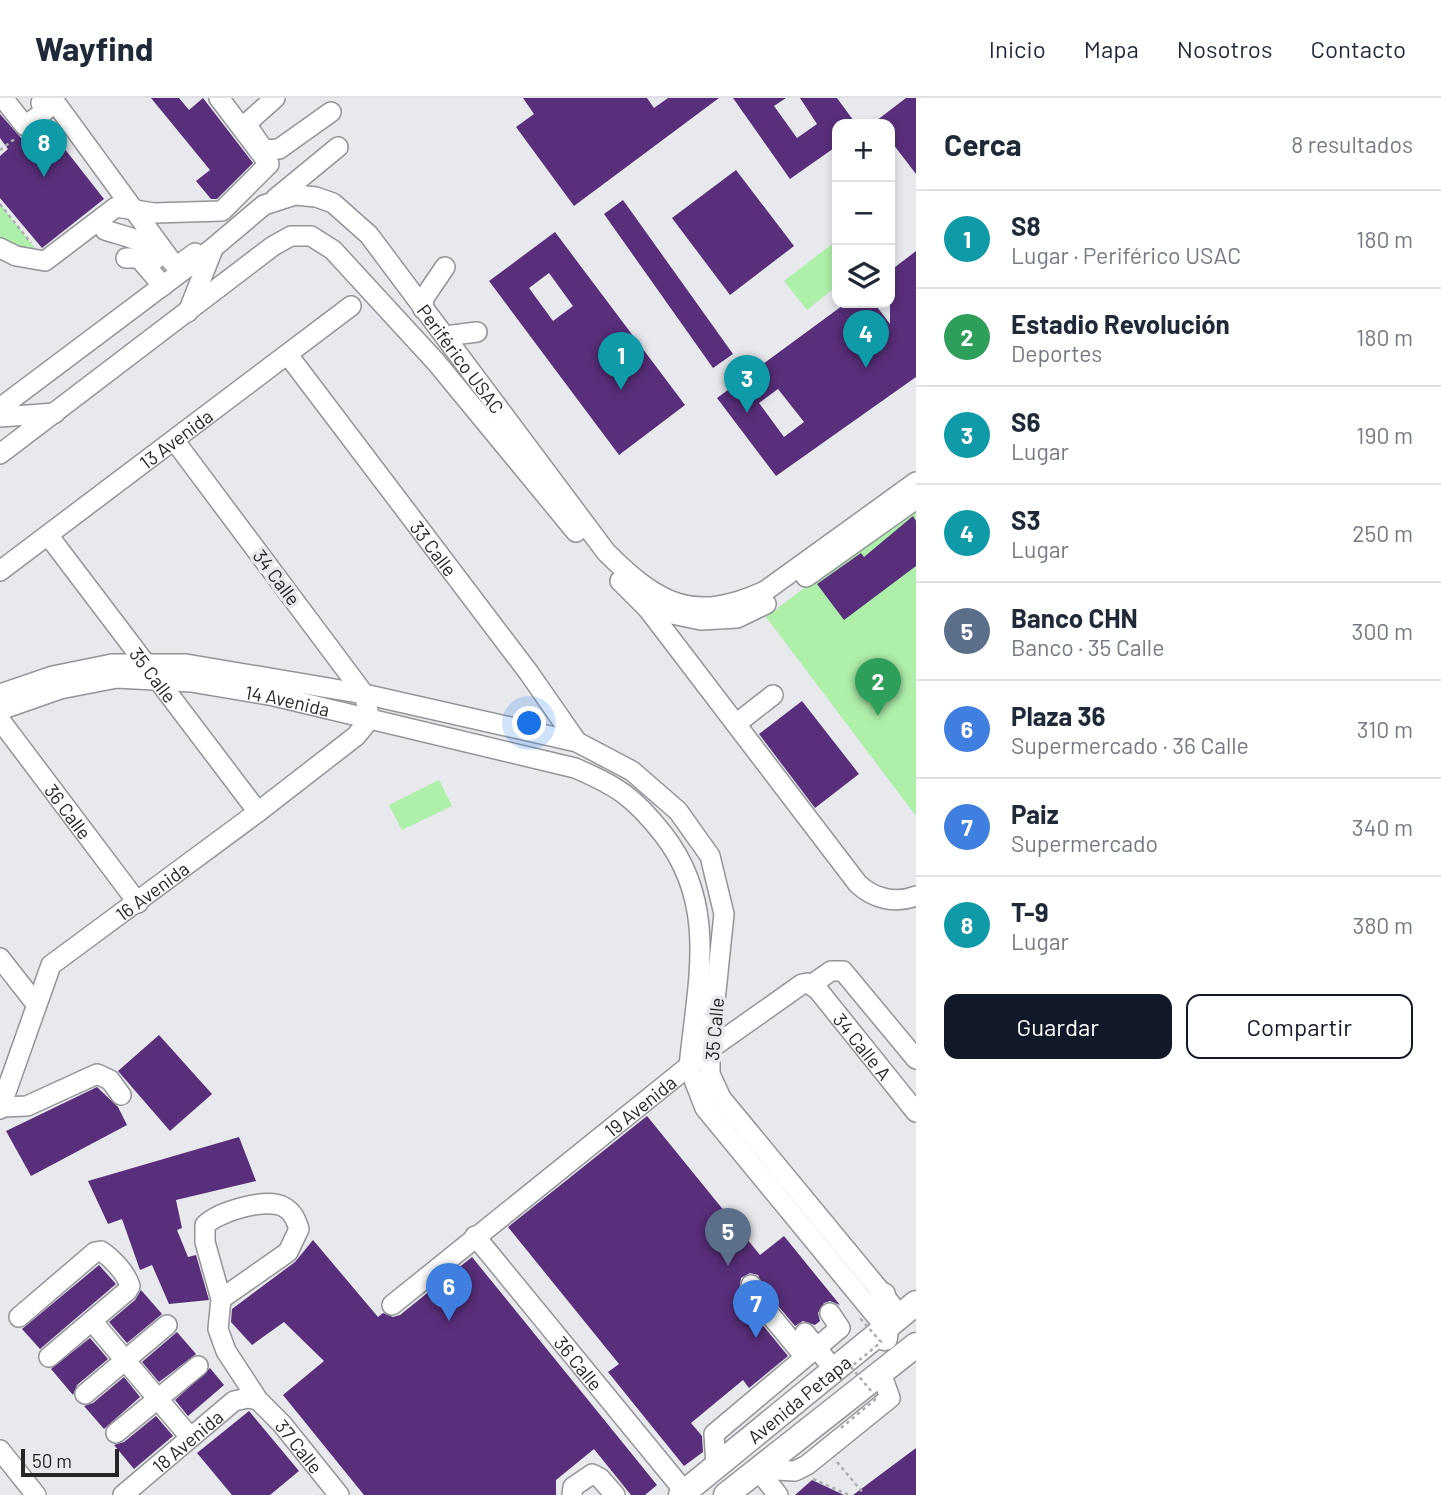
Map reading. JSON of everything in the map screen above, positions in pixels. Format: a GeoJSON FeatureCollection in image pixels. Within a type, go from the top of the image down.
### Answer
{"type":"FeatureCollection","features":[{"type":"Feature","properties":{"kind":"main road"},"geometry":{"type":"LineString","coordinates":[[874,1378],[905,1318],[883,1295]]}},
{"type":"Feature","properties":{"kind":"main road","name":"Avenida Petapa"},"geometry":{"type":"LineString","coordinates":[[683,1493],[841,1363],[905,1318]]}},
{"type":"Feature","properties":{"kind":"main road","name":"Avenida Petapa"},"geometry":{"type":"LineString","coordinates":[[726,1495],[757,1478],[846,1400],[916,1345]]}},
{"type":"Feature","properties":{"kind":"main road"},"geometry":{"type":"LineString","coordinates":[[841,1363],[856,1357],[866,1365],[874,1378]]}},
{"type":"Feature","properties":{"kind":"street"},"geometry":{"type":"LineString","coordinates":[[3,98],[23,127],[46,110],[44,99]]}},
{"type":"Feature","properties":{"kind":"street"},"geometry":{"type":"LineString","coordinates":[[44,99],[136,210],[172,262],[180,264],[231,223],[270,184],[269,164],[227,119],[219,98]]}},
{"type":"Feature","properties":{"kind":"street"},"geometry":{"type":"LineString","coordinates":[[227,119],[254,98]]}},
{"type":"Feature","properties":{"kind":"street"},"geometry":{"type":"LineString","coordinates":[[275,98],[246,124],[264,150],[279,149],[331,112]]}},
{"type":"Feature","properties":{"kind":"street"},"geometry":{"type":"LineString","coordinates":[[270,203],[338,147]]}},
{"type":"Feature","properties":{"kind":"street"},"geometry":{"type":"LineString","coordinates":[[0,248],[16,256],[45,261],[116,207],[136,210],[222,211],[269,164]]}},
{"type":"Feature","properties":{"kind":"street","name":"Periférico USAC"},"geometry":{"type":"LineString","coordinates":[[0,408],[270,203],[295,195],[316,197],[333,203],[369,235],[606,552],[655,596],[671,602],[711,607],[743,601],[765,591],[916,482]]}},
{"type":"Feature","properties":{"kind":"street"},"geometry":{"type":"LineString","coordinates":[[105,230],[135,237],[144,242],[164,270],[180,273]]}},
{"type":"Feature","properties":{"kind":"street","name":"Periférico USAC"},"geometry":{"type":"LineString","coordinates":[[0,454],[273,246],[291,236],[311,236],[332,250],[436,362],[603,565],[648,608],[858,884],[871,894],[888,900],[916,896]]}},
{"type":"Feature","properties":{"kind":"street"},"geometry":{"type":"LineString","coordinates":[[188,313],[214,248]]}},
{"type":"Feature","properties":{"kind":"street"},"geometry":{"type":"LineString","coordinates":[[126,258],[139,257],[163,286]]}},
{"type":"Feature","properties":{"kind":"street"},"geometry":{"type":"LineString","coordinates":[[424,309],[424,298],[445,267]]}},
{"type":"Feature","properties":{"kind":"street","name":"13 Avenida"},"geometry":{"type":"LineString","coordinates":[[0,571],[351,306]]}},
{"type":"Feature","properties":{"kind":"street"},"geometry":{"type":"LineString","coordinates":[[445,336],[477,332]]}},
{"type":"Feature","properties":{"kind":"street","name":"33 Calle"},"geometry":{"type":"LineString","coordinates":[[288,355],[529,673],[577,742]]}},
{"type":"Feature","properties":{"kind":"street"},"geometry":{"type":"LineString","coordinates":[[0,418],[55,413]]}},
{"type":"Feature","properties":{"kind":"street","name":"34 Calle"},"geometry":{"type":"LineString","coordinates":[[174,440],[364,694],[370,719]]}},
{"type":"Feature","properties":{"kind":"street"},"geometry":{"type":"LineString","coordinates":[[648,608],[701,620],[737,618],[767,603],[916,499]]}},
{"type":"Feature","properties":{"kind":"street","name":"35 Calle"},"geometry":{"type":"LineString","coordinates":[[48,535],[258,813]]}},
{"type":"Feature","properties":{"kind":"street","name":"14 Avenida"},"geometry":{"type":"LineString","coordinates":[[0,694],[53,676],[112,664],[186,664],[364,694],[577,742]]}},
{"type":"Feature","properties":{"kind":"street","name":"14 Avenida"},"geometry":{"type":"LineString","coordinates":[[0,710],[60,689],[117,678],[159,680],[274,696],[575,768]]}},
{"type":"Feature","properties":{"kind":"street"},"geometry":{"type":"LineString","coordinates":[[736,724],[773,695]]}},
{"type":"Feature","properties":{"kind":"street","name":"16 Avenida"},"geometry":{"type":"LineString","coordinates":[[1,1108],[51,965],[258,813],[356,736],[370,719]]}},
{"type":"Feature","properties":{"kind":"street","name":"36 Calle"},"geometry":{"type":"LineString","coordinates":[[0,720],[138,903]]}},
{"type":"Feature","properties":{"kind":"street","name":"35 Calle"},"geometry":{"type":"LineString","coordinates":[[577,742],[641,779],[678,811],[710,856],[724,914],[710,1049],[710,1074],[721,1098],[883,1295]]}},
{"type":"Feature","properties":{"kind":"street","name":"35 Calle"},"geometry":{"type":"LineString","coordinates":[[575,768],[608,782],[639,803],[680,856],[691,878],[700,914],[698,974],[689,1067],[705,1108],[905,1318]]}},
{"type":"Feature","properties":{"kind":"street"},"geometry":{"type":"LineString","coordinates":[[0,958],[36,1004]]}},
{"type":"Feature","properties":{"kind":"street","name":"19 Avenida"},"geometry":{"type":"LineString","coordinates":[[391,1305],[710,1049],[797,986],[810,984],[831,971],[843,971],[916,1059]]}},
{"type":"Feature","properties":{"kind":"street","name":"34 Calle A"},"geometry":{"type":"LineString","coordinates":[[810,984],[916,1112]]}},
{"type":"Feature","properties":{"kind":"street"},"geometry":{"type":"LineString","coordinates":[[1,1108],[27,1106],[97,1074],[110,1080],[121,1094]]}},
{"type":"Feature","properties":{"kind":"street","name":"37 Calle"},"geometry":{"type":"LineString","coordinates":[[221,1299],[288,1252],[299,1230],[294,1216],[286,1208],[274,1202],[259,1205],[215,1215],[205,1225],[205,1242],[221,1299],[218,1329],[226,1351],[258,1400],[282,1424],[340,1495]]}},
{"type":"Feature","properties":{"kind":"street","name":"36 Calle"},"geometry":{"type":"LineString","coordinates":[[475,1236],[683,1493]]}},
{"type":"Feature","properties":{"kind":"street"},"geometry":{"type":"LineString","coordinates":[[19,1317],[95,1252],[101,1251],[130,1286],[49,1357]]}},
{"type":"Feature","properties":{"kind":"street"},"geometry":{"type":"LineString","coordinates":[[751,1284],[751,1293],[809,1346],[841,1363]]}},
{"type":"Feature","properties":{"kind":"street"},"geometry":{"type":"LineString","coordinates":[[716,1466],[713,1441],[718,1429],[809,1346],[840,1327],[830,1313]]}},
{"type":"Feature","properties":{"kind":"street"},"geometry":{"type":"LineString","coordinates":[[92,1321],[190,1437]]}},
{"type":"Feature","properties":{"kind":"street"},"geometry":{"type":"LineString","coordinates":[[85,1394],[167,1325]]}},
{"type":"Feature","properties":{"kind":"street"},"geometry":{"type":"LineString","coordinates":[[116,1433],[198,1366]]}},
{"type":"Feature","properties":{"kind":"street"},"geometry":{"type":"LineString","coordinates":[[874,1378],[879,1408]]}},
{"type":"Feature","properties":{"kind":"street","name":"18 Avenida"},"geometry":{"type":"LineString","coordinates":[[122,1495],[234,1401],[248,1398],[258,1400]]}},
{"type":"Feature","properties":{"kind":"street"},"geometry":{"type":"LineString","coordinates":[[846,1400],[860,1399],[879,1408]]}},
{"type":"Feature","properties":{"kind":"street"},"geometry":{"type":"LineString","coordinates":[[757,1478],[795,1471],[879,1408]]}},
{"type":"Feature","properties":{"kind":"street"},"geometry":{"type":"LineString","coordinates":[[0,1450],[36,1495]]}},
{"type":"Feature","properties":{"kind":"street"},"geometry":{"type":"LineString","coordinates":[[572,1495],[573,1487],[592,1474],[600,1478],[615,1495]]}},
{"type":"Feature","properties":{"kind":"street"},"geometry":{"type":"LineString","coordinates":[[757,1478],[778,1495]]}},
{"type":"Feature","properties":{"kind":"path"},"geometry":{"type":"LineString","coordinates":[[0,150],[23,127]]}},
{"type":"Feature","properties":{"kind":"path"},"geometry":{"type":"LineString","coordinates":[[0,204],[45,261]]}},
{"type":"Feature","properties":{"kind":"path"},"geometry":{"type":"LineString","coordinates":[[841,1428],[877,1398],[851,1367],[881,1342],[858,1316]]}},
{"type":"Feature","properties":{"kind":"path"},"geometry":{"type":"LineString","coordinates":[[829,1447],[863,1494]]}},
{"type":"Feature","properties":{"kind":"path"},"geometry":{"type":"LineString","coordinates":[[813,1478],[849,1495],[859,1489]]}},
{"type":"Feature","properties":{"kind":"green space"},"geometry":{"type":"Polygon","coordinates":[[[0,204],[45,261],[0,248],[0,204]]]}},
{"type":"Feature","properties":{"kind":"green space"},"geometry":{"type":"Polygon","coordinates":[[[832,244],[832,290],[807,310],[784,281],[832,244]]]}},
{"type":"Feature","properties":{"kind":"green space"},"geometry":{"type":"Polygon","coordinates":[[[916,503],[916,816],[766,617],[916,503]]]}},
{"type":"Feature","properties":{"kind":"green space"},"geometry":{"type":"Polygon","coordinates":[[[439,780],[452,806],[402,830],[389,805],[439,780]]]}},
{"type":"Feature","properties":{"kind":"building"},"geometry":{"type":"Polygon","coordinates":[[[151,98],[179,98],[189,110],[203,98],[253,163],[217,199],[211,199],[196,181],[210,170],[151,98]]]}},
{"type":"Feature","properties":{"kind":"building"},"geometry":{"type":"Polygon","coordinates":[[[523,98],[647,98],[654,108],[668,98],[719,98],[574,206],[516,127],[534,114],[523,98]]]}},
{"type":"Feature","properties":{"kind":"building"},"geometry":{"type":"Polygon","coordinates":[[[733,98],[786,98],[774,106],[797,138],[817,124],[800,98],[837,98],[852,119],[832,119],[832,150],[790,179],[733,98]]]}},
{"type":"Feature","properties":{"kind":"building"},"geometry":{"type":"Polygon","coordinates":[[[906,98],[916,98],[916,174],[895,147],[895,119],[879,119],[906,98]]]}},
{"type":"Feature","properties":{"kind":"building"},"geometry":{"type":"Polygon","coordinates":[[[0,114],[21,138],[32,136],[46,125],[104,199],[42,248],[0,198],[0,156],[8,149],[0,138],[0,114]]]}},
{"type":"Feature","properties":{"kind":"building"},"geometry":{"type":"Polygon","coordinates":[[[736,170],[794,246],[730,295],[672,218],[736,170]]]}},
{"type":"Feature","properties":{"kind":"building"},"geometry":{"type":"Polygon","coordinates":[[[623,200],[733,354],[713,368],[604,214],[623,200]]]}},
{"type":"Feature","properties":{"kind":"building"},"geometry":{"type":"Polygon","coordinates":[[[555,232],[685,405],[619,455],[489,281],[555,232]],[[549,273],[529,288],[553,321],[573,306],[549,273]]]}},
{"type":"Feature","properties":{"kind":"building"},"geometry":{"type":"Polygon","coordinates":[[[916,251],[916,377],[776,476],[717,398],[839,308],[878,308],[890,324],[890,308],[895,308],[895,267],[916,251]],[[778,389],[759,403],[784,437],[804,422],[778,389]]]}},
{"type":"Feature","properties":{"kind":"building"},"geometry":{"type":"Polygon","coordinates":[[[913,516],[916,521],[916,566],[844,620],[817,584],[861,553],[864,557],[913,516]]]}},
{"type":"Feature","properties":{"kind":"building"},"geometry":{"type":"Polygon","coordinates":[[[802,701],[859,774],[815,808],[759,734],[802,701]]]}},
{"type":"Feature","properties":{"kind":"building"},"geometry":{"type":"Polygon","coordinates":[[[159,1035],[212,1094],[170,1131],[118,1071],[159,1035]]]}},
{"type":"Feature","properties":{"kind":"building"},"geometry":{"type":"Polygon","coordinates":[[[97,1087],[118,1107],[127,1125],[31,1176],[6,1131],[97,1087]]]}},
{"type":"Feature","properties":{"kind":"building"},"geometry":{"type":"Polygon","coordinates":[[[647,1116],[760,1255],[784,1236],[840,1305],[830,1301],[824,1303],[818,1313],[820,1321],[815,1325],[803,1321],[795,1326],[763,1288],[758,1275],[750,1273],[741,1278],[739,1292],[742,1300],[788,1356],[749,1388],[743,1380],[691,1423],[702,1436],[703,1452],[684,1466],[608,1372],[619,1364],[508,1227],[647,1116]]]}},
{"type":"Feature","properties":{"kind":"building"},"geometry":{"type":"Polygon","coordinates":[[[239,1137],[256,1181],[176,1200],[182,1228],[177,1230],[188,1257],[196,1255],[209,1300],[169,1304],[152,1265],[140,1270],[122,1219],[108,1224],[88,1181],[239,1137]]]}},
{"type":"Feature","properties":{"kind":"building"},"geometry":{"type":"Polygon","coordinates":[[[313,1240],[378,1317],[383,1313],[393,1317],[400,1315],[472,1257],[657,1485],[645,1495],[631,1495],[594,1449],[556,1480],[556,1495],[364,1495],[283,1395],[324,1361],[284,1322],[252,1345],[231,1322],[232,1309],[295,1262],[313,1240]]]}},
{"type":"Feature","properties":{"kind":"building"},"geometry":{"type":"Polygon","coordinates":[[[99,1265],[116,1284],[40,1349],[22,1329],[99,1265]]]}},
{"type":"Feature","properties":{"kind":"building"},"geometry":{"type":"Polygon","coordinates":[[[141,1290],[162,1314],[127,1343],[109,1322],[135,1300],[141,1290]]]}},
{"type":"Feature","properties":{"kind":"building"},"geometry":{"type":"Polygon","coordinates":[[[177,1332],[196,1354],[159,1382],[142,1362],[177,1332]]]}},
{"type":"Feature","properties":{"kind":"building"},"geometry":{"type":"Polygon","coordinates":[[[90,1338],[108,1359],[77,1385],[73,1395],[51,1369],[90,1338]]]}},
{"type":"Feature","properties":{"kind":"building"},"geometry":{"type":"Polygon","coordinates":[[[210,1368],[224,1385],[188,1416],[175,1400],[210,1368]]]}},
{"type":"Feature","properties":{"kind":"building"},"geometry":{"type":"Polygon","coordinates":[[[124,1377],[140,1397],[104,1429],[84,1406],[93,1403],[124,1377]]]}},
{"type":"Feature","properties":{"kind":"building"},"geometry":{"type":"Polygon","coordinates":[[[249,1411],[299,1471],[270,1495],[232,1495],[197,1453],[249,1411]]]}},
{"type":"Feature","properties":{"kind":"building"},"geometry":{"type":"Polygon","coordinates":[[[156,1416],[173,1436],[134,1469],[114,1445],[124,1442],[156,1416]]]}},
{"type":"Feature","properties":{"kind":"building"},"geometry":{"type":"Polygon","coordinates":[[[916,1448],[916,1495],[853,1495],[916,1448]]]}},
{"type":"Feature","properties":{"kind":"building"},"geometry":{"type":"Polygon","coordinates":[[[812,1480],[844,1495],[795,1495],[812,1480]]]}},
{"type":"Feature","properties":{"kind":"place","name":"T-9"},"geometry":{"type":"Point","coordinates":[44,177]}},
{"type":"Feature","properties":{"kind":"place","name":"S3"},"geometry":{"type":"Point","coordinates":[866,368]}},
{"type":"Feature","properties":{"kind":"place","name":"S8"},"geometry":{"type":"Point","coordinates":[621,390]}},
{"type":"Feature","properties":{"kind":"place","name":"S6"},"geometry":{"type":"Point","coordinates":[747,413]}},
{"type":"Feature","properties":{"kind":"place","name":"Estadio Revolución"},"geometry":{"type":"Point","coordinates":[878,716]}},
{"type":"Feature","properties":{"kind":"place","name":"Banco CHN"},"geometry":{"type":"Point","coordinates":[728,1266]}},
{"type":"Feature","properties":{"kind":"place","name":"Plaza 36"},"geometry":{"type":"Point","coordinates":[449,1321]}},
{"type":"Feature","properties":{"kind":"place","name":"Paiz"},"geometry":{"type":"Point","coordinates":[756,1338]}}]}
